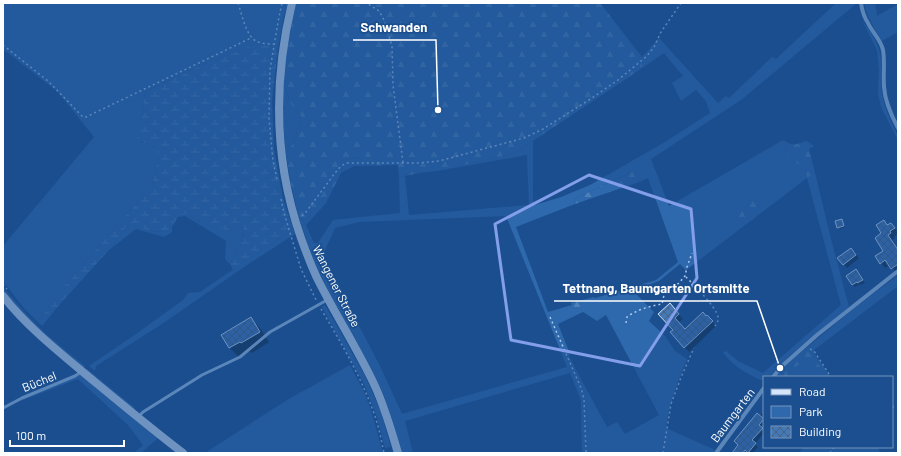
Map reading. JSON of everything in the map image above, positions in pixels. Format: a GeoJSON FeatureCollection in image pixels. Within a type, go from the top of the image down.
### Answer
{"type":"FeatureCollection","features":[{"type":"Feature","properties":{"kind":"main road","name":"Wangener Straße"},"geometry":{"type":"LineString","coordinates":[[292,3],[284,38],[280,71],[279,118],[280,142],[288,192],[308,258],[328,300],[350,337],[375,386],[386,412],[398,453]]}},
{"type":"Feature","properties":{"kind":"main road"},"geometry":{"type":"LineString","coordinates":[[3,296],[34,330],[138,418],[183,453]]}},
{"type":"Feature","properties":{"kind":"street"},"geometry":{"type":"LineString","coordinates":[[861,3],[867,23],[883,49],[884,87],[886,100],[888,108],[898,128]]}},
{"type":"Feature","properties":{"kind":"street"},"geometry":{"type":"LineString","coordinates":[[774,376],[782,366],[805,346],[898,272]]}},
{"type":"Feature","properties":{"kind":"street","name":"Baumgarten"},"geometry":{"type":"LineString","coordinates":[[716,453],[763,389]]}},
{"type":"Feature","properties":{"kind":"lane"},"geometry":{"type":"LineString","coordinates":[[138,418],[143,412],[202,375],[240,357],[270,332],[328,300]]}},
{"type":"Feature","properties":{"kind":"lane","name":"Büchel"},"geometry":{"type":"LineString","coordinates":[[3,408],[22,398],[75,376],[82,371]]}},
{"type":"Feature","properties":{"kind":"path"},"geometry":{"type":"LineString","coordinates":[[238,3],[248,35],[259,43],[274,44]]}},
{"type":"Feature","properties":{"kind":"path"},"geometry":{"type":"LineString","coordinates":[[364,3],[379,11],[384,20],[392,46],[393,85],[403,164]]}},
{"type":"Feature","properties":{"kind":"path"},"geometry":{"type":"LineString","coordinates":[[296,222],[306,212],[334,173],[341,166],[348,163],[403,164],[439,161],[524,138],[543,129],[618,80],[646,56],[654,47],[661,32],[681,3]]}},
{"type":"Feature","properties":{"kind":"path"},"geometry":{"type":"LineString","coordinates":[[3,45],[48,81],[83,117],[86,117],[251,38]]}},
{"type":"Feature","properties":{"kind":"path"},"geometry":{"type":"LineString","coordinates":[[626,323],[627,318],[630,315],[653,305],[662,304],[664,295],[685,276],[692,254]]}},
{"type":"Feature","properties":{"kind":"path"},"geometry":{"type":"LineString","coordinates":[[685,276],[704,296],[717,313],[718,322],[715,326]]}},
{"type":"Feature","properties":{"kind":"path"},"geometry":{"type":"LineString","coordinates":[[319,305],[355,368],[366,392],[377,424],[384,453]]}},
{"type":"Feature","properties":{"kind":"path"},"geometry":{"type":"LineString","coordinates":[[550,317],[581,388],[584,399],[586,453]]}},
{"type":"Feature","properties":{"kind":"path"},"geometry":{"type":"LineString","coordinates":[[805,346],[814,351],[830,376]]}},
{"type":"Feature","properties":{"kind":"path"},"geometry":{"type":"LineString","coordinates":[[663,453],[671,404],[694,348]]}},
{"type":"Feature","properties":{"kind":"highlighted area"},"geometry":{"type":"Polygon","coordinates":[[[589,175],[691,209],[697,278],[640,366],[511,340],[495,224],[589,175]]]}},
{"type":"Feature","properties":{"kind":"green space"},"geometry":{"type":"Polygon","coordinates":[[[288,3],[283,20],[278,49],[257,43],[206,63],[145,92],[141,122],[136,128],[140,142],[152,145],[156,149],[158,156],[152,185],[57,294],[38,322],[23,307],[3,281],[3,246],[94,137],[58,92],[3,49],[3,4],[288,3]]]}},
{"type":"Feature","properties":{"kind":"green space"},"geometry":{"type":"Polygon","coordinates":[[[296,3],[600,3],[642,57],[642,68],[515,153],[443,170],[399,177],[398,165],[360,166],[360,157],[346,160],[326,203],[306,225],[298,214],[286,154],[295,140],[301,116],[291,104],[283,84],[286,55],[296,3]]]}},
{"type":"Feature","properties":{"kind":"green space"},"geometry":{"type":"Polygon","coordinates":[[[836,3],[857,3],[741,100],[651,159],[669,206],[783,140],[788,156],[805,168],[807,178],[686,270],[680,264],[659,281],[633,291],[654,312],[649,321],[665,336],[675,351],[687,359],[677,385],[667,419],[666,428],[715,450],[712,453],[582,453],[581,400],[570,373],[405,421],[413,453],[402,453],[384,396],[366,358],[327,289],[313,258],[298,214],[306,225],[314,243],[318,243],[333,220],[400,213],[399,177],[405,176],[409,215],[529,205],[527,155],[443,170],[515,153],[533,141],[533,200],[535,205],[561,197],[590,185],[665,142],[710,113],[706,101],[696,90],[681,101],[672,83],[683,76],[664,53],[642,68],[642,57],[659,38],[718,103],[726,96],[729,98],[772,57],[776,59],[836,3]],[[634,171],[574,199],[575,204],[516,227],[548,312],[656,280],[678,262],[648,178],[639,182],[634,171]],[[506,216],[359,222],[335,228],[325,250],[325,266],[379,364],[402,414],[567,367],[506,216]],[[583,312],[558,324],[570,354],[569,356],[607,427],[617,422],[625,434],[659,415],[606,315],[597,321],[583,312]]]}},
{"type":"Feature","properties":{"kind":"green space"},"geometry":{"type":"Polygon","coordinates":[[[864,3],[875,3],[877,16],[898,4],[898,32],[882,41],[869,18],[864,3]]]}},
{"type":"Feature","properties":{"kind":"green space"},"geometry":{"type":"Polygon","coordinates":[[[862,20],[878,46],[881,59],[883,100],[898,136],[898,140],[881,107],[878,93],[879,71],[877,50],[862,20]]]}},
{"type":"Feature","properties":{"kind":"green space"},"geometry":{"type":"Polygon","coordinates":[[[257,43],[278,49],[272,100],[274,150],[283,199],[293,229],[233,270],[230,264],[241,245],[243,223],[236,229],[229,231],[199,221],[186,214],[178,217],[172,227],[166,232],[149,231],[133,225],[126,227],[109,250],[42,326],[38,322],[57,294],[152,185],[158,156],[156,149],[152,145],[140,142],[136,136],[136,128],[141,122],[145,92],[206,63],[257,43]]]}},
{"type":"Feature","properties":{"kind":"green space"},"geometry":{"type":"Polygon","coordinates":[[[283,84],[291,104],[301,116],[295,140],[286,154],[283,119],[283,84]]]}},
{"type":"Feature","properties":{"kind":"green space"},"geometry":{"type":"Polygon","coordinates":[[[783,140],[792,144],[807,141],[814,146],[809,149],[815,173],[807,178],[805,168],[788,156],[783,140]]]}},
{"type":"Feature","properties":{"kind":"green space"},"geometry":{"type":"Polygon","coordinates":[[[361,157],[360,166],[354,166],[341,173],[346,160],[361,157]]]}},
{"type":"Feature","properties":{"kind":"green space"},"geometry":{"type":"Polygon","coordinates":[[[634,171],[639,182],[575,204],[574,199],[634,171]]]}},
{"type":"Feature","properties":{"kind":"green space"},"geometry":{"type":"Polygon","coordinates":[[[815,173],[849,307],[786,359],[770,376],[763,376],[763,381],[742,370],[732,363],[723,353],[726,351],[738,361],[763,373],[841,305],[807,178],[815,173]]]}},
{"type":"Feature","properties":{"kind":"green space"},"geometry":{"type":"Polygon","coordinates":[[[750,199],[756,199],[760,204],[759,209],[751,212],[738,223],[734,220],[732,215],[750,199]]]}},
{"type":"Feature","properties":{"kind":"green space"},"geometry":{"type":"Polygon","coordinates":[[[186,214],[199,221],[243,223],[241,245],[230,264],[225,259],[226,241],[185,216],[178,217],[186,214]]]}},
{"type":"Feature","properties":{"kind":"green space"},"geometry":{"type":"Polygon","coordinates":[[[133,225],[149,231],[166,232],[172,227],[172,232],[164,237],[136,229],[109,250],[126,227],[133,225]]]}},
{"type":"Feature","properties":{"kind":"green space"},"geometry":{"type":"Polygon","coordinates":[[[293,229],[295,234],[244,267],[165,322],[96,366],[95,371],[89,366],[183,300],[188,293],[200,292],[293,229]]]}},
{"type":"Feature","properties":{"kind":"green space"},"geometry":{"type":"Polygon","coordinates":[[[898,275],[898,286],[814,350],[814,353],[830,376],[788,376],[781,369],[857,306],[898,275]]]}},
{"type":"Feature","properties":{"kind":"green space"},"geometry":{"type":"Polygon","coordinates":[[[3,287],[38,327],[85,366],[83,368],[34,325],[6,294],[3,287]]]}},
{"type":"Feature","properties":{"kind":"green space"},"geometry":{"type":"Polygon","coordinates":[[[594,297],[595,304],[593,306],[593,311],[597,313],[596,315],[592,314],[588,309],[574,310],[571,303],[594,297]]]}},
{"type":"Feature","properties":{"kind":"green space"},"geometry":{"type":"Polygon","coordinates":[[[325,305],[364,374],[381,412],[391,447],[385,448],[377,417],[364,384],[322,307],[325,305]]]}},
{"type":"Feature","properties":{"kind":"green space"},"geometry":{"type":"Polygon","coordinates":[[[806,349],[826,376],[819,376],[807,359],[794,368],[788,376],[777,376],[787,364],[806,349]]]}},
{"type":"Feature","properties":{"kind":"green space"},"geometry":{"type":"Polygon","coordinates":[[[350,365],[364,392],[371,410],[383,453],[205,453],[287,400],[350,365]]]}},
{"type":"Feature","properties":{"kind":"green space"},"geometry":{"type":"Polygon","coordinates":[[[87,369],[135,408],[134,410],[86,370],[87,369]]]}},
{"type":"Feature","properties":{"kind":"green space"},"geometry":{"type":"Polygon","coordinates":[[[80,374],[158,438],[141,453],[134,453],[143,445],[128,425],[78,379],[18,402],[3,410],[3,408],[80,374]]]}},
{"type":"Feature","properties":{"kind":"green space"},"geometry":{"type":"Polygon","coordinates":[[[803,448],[878,448],[880,453],[799,453],[803,448]]]}},
{"type":"Feature","properties":{"kind":"green space"},"geometry":{"type":"Polygon","coordinates":[[[814,448],[839,448],[836,453],[810,453],[814,448]]]}},
{"type":"Feature","properties":{"kind":"building"},"geometry":{"type":"Polygon","coordinates":[[[842,219],[844,226],[837,228],[835,221],[842,219]]]}},
{"type":"Feature","properties":{"kind":"building"},"geometry":{"type":"Polygon","coordinates":[[[884,220],[887,225],[891,223],[895,228],[890,231],[891,233],[888,235],[898,250],[898,264],[891,269],[885,260],[880,264],[875,256],[883,251],[875,238],[881,233],[876,225],[884,220]]]}},
{"type":"Feature","properties":{"kind":"building"},"geometry":{"type":"Polygon","coordinates":[[[851,248],[856,255],[843,265],[837,258],[851,248]]]}},
{"type":"Feature","properties":{"kind":"building"},"geometry":{"type":"Polygon","coordinates":[[[856,269],[863,280],[852,285],[846,276],[856,269]]]}},
{"type":"Feature","properties":{"kind":"building"},"geometry":{"type":"Polygon","coordinates":[[[670,303],[679,314],[675,318],[685,329],[703,312],[713,321],[684,348],[670,332],[673,330],[658,314],[670,303]]]}},
{"type":"Feature","properties":{"kind":"building"},"geometry":{"type":"Polygon","coordinates":[[[251,317],[260,332],[229,348],[221,335],[251,317]]]}},
{"type":"Feature","properties":{"kind":"building"},"geometry":{"type":"Polygon","coordinates":[[[757,413],[763,418],[759,425],[763,428],[752,440],[756,443],[748,453],[745,450],[743,453],[732,453],[738,445],[734,441],[757,413]]]}},
{"type":"Feature","properties":{"kind":"place","name":"Schwanden"},"geometry":{"type":"Point","coordinates":[438,110]}},
{"type":"Feature","properties":{"kind":"place","name":"Tettnang, Baumgarten Ortsmitte"},"geometry":{"type":"Point","coordinates":[780,368]}}]}
